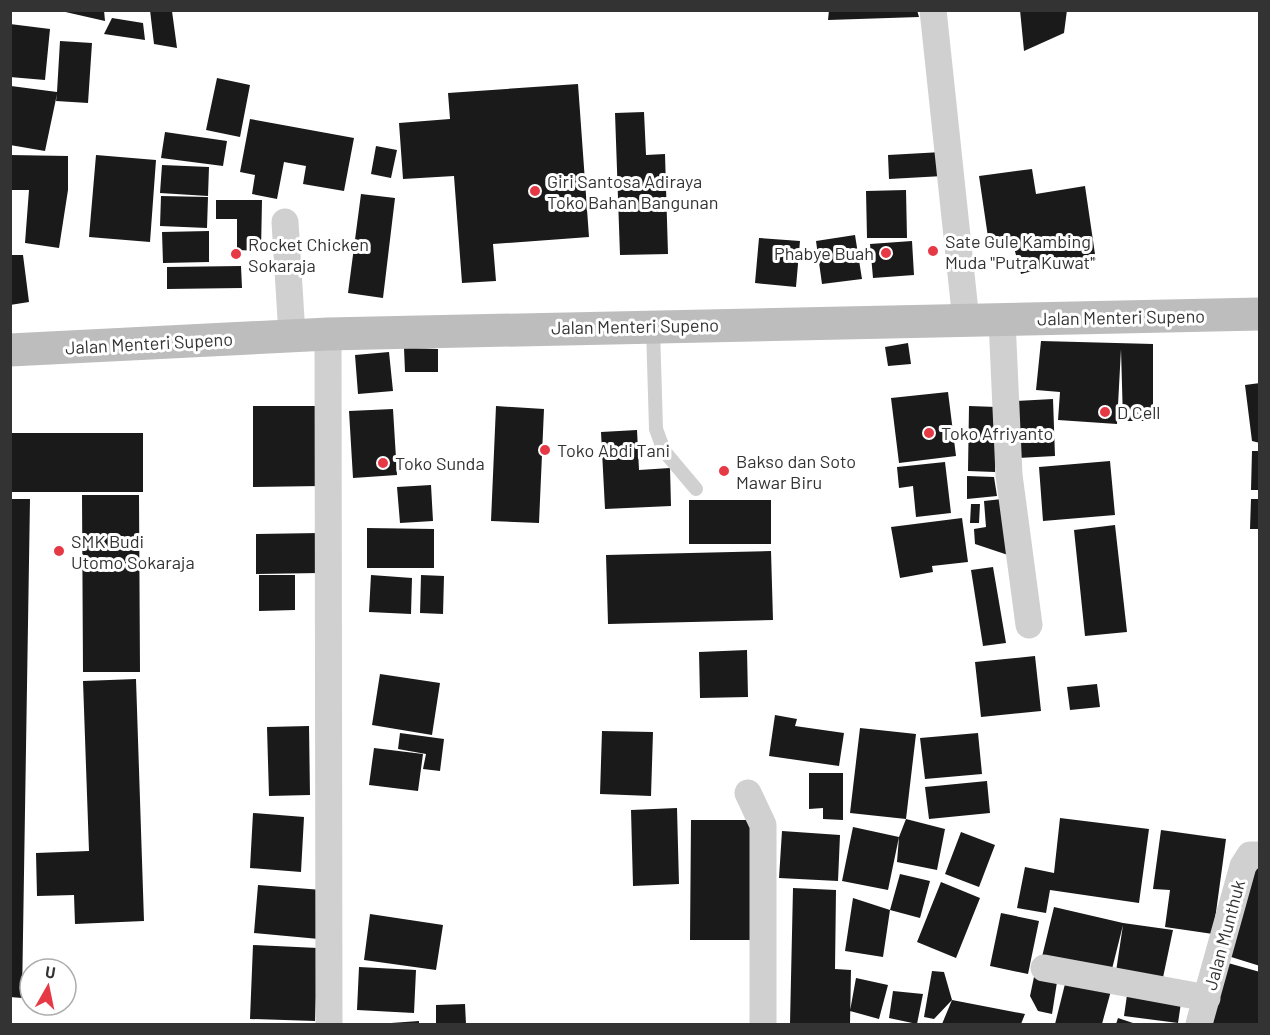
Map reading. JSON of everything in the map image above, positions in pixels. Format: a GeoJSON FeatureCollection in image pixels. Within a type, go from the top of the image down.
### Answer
{"type":"FeatureCollection","features":[{"type":"Feature","properties":{"kind":"main road","name":"Jalan Menteri Supeno"},"geometry":{"type":"LineString","coordinates":[[10,350],[292,335],[1260,314]]}},
{"type":"Feature","properties":{"kind":"street"},"geometry":{"type":"LineString","coordinates":[[933,10],[966,321]]}},
{"type":"Feature","properties":{"kind":"street"},"geometry":{"type":"LineString","coordinates":[[285,222],[292,335]]}},
{"type":"Feature","properties":{"kind":"street"},"geometry":{"type":"LineString","coordinates":[[1002,320],[1009,475],[1029,625]]}},
{"type":"Feature","properties":{"kind":"street"},"geometry":{"type":"LineString","coordinates":[[328,334],[329,1024]]}},
{"type":"Feature","properties":{"kind":"street"},"geometry":{"type":"LineString","coordinates":[[748,793],[763,825],[763,1024]]}},
{"type":"Feature","properties":{"kind":"street","name":"Jalan Munthuk"},"geometry":{"type":"LineString","coordinates":[[1199,1024],[1243,866],[1250,855],[1260,855]]}},
{"type":"Feature","properties":{"kind":"street"},"geometry":{"type":"LineString","coordinates":[[1044,968],[1207,998]]}},
{"type":"Feature","properties":{"kind":"lane"},"geometry":{"type":"LineString","coordinates":[[653,326],[656,429],[664,451],[696,489]]}},
{"type":"Feature","properties":{"kind":"building"},"geometry":{"type":"Polygon","coordinates":[[[104,10],[105,21],[61,11],[104,10]]]}},
{"type":"Feature","properties":{"kind":"building"},"geometry":{"type":"Polygon","coordinates":[[[150,10],[172,11],[177,48],[154,44],[150,10]]]}},
{"type":"Feature","properties":{"kind":"building"},"geometry":{"type":"Polygon","coordinates":[[[829,10],[917,10],[919,17],[828,20],[829,10]]]}},
{"type":"Feature","properties":{"kind":"building"},"geometry":{"type":"Polygon","coordinates":[[[1020,10],[1067,10],[1064,33],[1024,51],[1020,10]]]}},
{"type":"Feature","properties":{"kind":"building"},"geometry":{"type":"Polygon","coordinates":[[[112,18],[143,23],[145,40],[104,34],[112,18]]]}},
{"type":"Feature","properties":{"kind":"building"},"geometry":{"type":"Polygon","coordinates":[[[10,24],[50,29],[45,80],[10,77],[10,24]]]}},
{"type":"Feature","properties":{"kind":"building"},"geometry":{"type":"Polygon","coordinates":[[[60,41],[92,43],[88,103],[56,101],[57,94],[45,151],[10,145],[11,86],[57,92],[60,41]]]}},
{"type":"Feature","properties":{"kind":"building"},"geometry":{"type":"Polygon","coordinates":[[[217,78],[250,85],[240,137],[206,130],[217,78]]]}},
{"type":"Feature","properties":{"kind":"building"},"geometry":{"type":"Polygon","coordinates":[[[578,84],[589,237],[493,244],[496,281],[462,283],[454,176],[403,179],[399,123],[450,119],[448,93],[578,84]]]}},
{"type":"Feature","properties":{"kind":"building"},"geometry":{"type":"Polygon","coordinates":[[[644,112],[646,155],[665,154],[668,254],[620,255],[615,113],[644,112]]]}},
{"type":"Feature","properties":{"kind":"building"},"geometry":{"type":"Polygon","coordinates":[[[250,119],[354,138],[344,191],[303,184],[306,166],[284,162],[277,199],[252,194],[255,175],[240,172],[250,119]]]}},
{"type":"Feature","properties":{"kind":"building"},"geometry":{"type":"Polygon","coordinates":[[[165,132],[227,141],[223,166],[161,158],[165,132]]]}},
{"type":"Feature","properties":{"kind":"building"},"geometry":{"type":"Polygon","coordinates":[[[376,146],[397,150],[391,178],[371,174],[376,146]]]}},
{"type":"Feature","properties":{"kind":"building"},"geometry":{"type":"Polygon","coordinates":[[[942,152],[943,176],[889,179],[888,155],[942,152]]]}},
{"type":"Feature","properties":{"kind":"building"},"geometry":{"type":"Polygon","coordinates":[[[10,155],[68,156],[68,190],[59,248],[25,243],[29,190],[10,190],[10,155]]]}},
{"type":"Feature","properties":{"kind":"building"},"geometry":{"type":"Polygon","coordinates":[[[96,155],[156,160],[150,242],[89,237],[96,155]]]}},
{"type":"Feature","properties":{"kind":"building"},"geometry":{"type":"Polygon","coordinates":[[[162,165],[209,167],[208,196],[160,193],[162,165]]]}},
{"type":"Feature","properties":{"kind":"building"},"geometry":{"type":"Polygon","coordinates":[[[1032,169],[1036,194],[1085,186],[1096,261],[1047,267],[1021,274],[1012,240],[989,244],[979,176],[1032,169]]]}},
{"type":"Feature","properties":{"kind":"building"},"geometry":{"type":"Polygon","coordinates":[[[906,190],[907,238],[867,238],[866,191],[906,190]]]}},
{"type":"Feature","properties":{"kind":"building"},"geometry":{"type":"Polygon","coordinates":[[[361,194],[395,198],[383,298],[348,293],[361,194]]]}},
{"type":"Feature","properties":{"kind":"building"},"geometry":{"type":"Polygon","coordinates":[[[161,196],[208,197],[207,228],[160,226],[161,196]]]}},
{"type":"Feature","properties":{"kind":"building"},"geometry":{"type":"Polygon","coordinates":[[[216,200],[262,200],[261,251],[237,250],[237,219],[216,219],[216,200]]]}},
{"type":"Feature","properties":{"kind":"building"},"geometry":{"type":"Polygon","coordinates":[[[209,231],[209,262],[163,263],[162,232],[209,231]]]}},
{"type":"Feature","properties":{"kind":"building"},"geometry":{"type":"Polygon","coordinates":[[[855,235],[862,279],[822,284],[816,241],[855,235]]]}},
{"type":"Feature","properties":{"kind":"building"},"geometry":{"type":"Polygon","coordinates":[[[759,238],[800,241],[796,287],[755,283],[759,238]]]}},
{"type":"Feature","properties":{"kind":"building"},"geometry":{"type":"Polygon","coordinates":[[[912,241],[914,275],[873,278],[870,244],[912,241]]]}},
{"type":"Feature","properties":{"kind":"building"},"geometry":{"type":"Polygon","coordinates":[[[10,255],[23,255],[29,302],[10,305],[10,255]]]}},
{"type":"Feature","properties":{"kind":"building"},"geometry":{"type":"Polygon","coordinates":[[[241,266],[242,288],[167,289],[167,267],[241,266]]]}},
{"type":"Feature","properties":{"kind":"building"},"geometry":{"type":"Polygon","coordinates":[[[1041,341],[1153,344],[1153,421],[1123,421],[1121,349],[1117,424],[1058,420],[1060,392],[1036,390],[1041,341]]]}},
{"type":"Feature","properties":{"kind":"building"},"geometry":{"type":"Polygon","coordinates":[[[908,343],[911,364],[888,366],[885,347],[908,343]]]}},
{"type":"Feature","properties":{"kind":"building"},"geometry":{"type":"Polygon","coordinates":[[[404,348],[438,349],[438,372],[405,372],[404,348]]]}},
{"type":"Feature","properties":{"kind":"building"},"geometry":{"type":"Polygon","coordinates":[[[389,352],[393,391],[358,394],[355,355],[389,352]]]}},
{"type":"Feature","properties":{"kind":"building"},"geometry":{"type":"Polygon","coordinates":[[[1260,383],[1260,443],[1252,441],[1245,385],[1260,383]]]}},
{"type":"Feature","properties":{"kind":"building"},"geometry":{"type":"Polygon","coordinates":[[[948,392],[956,456],[899,463],[891,398],[948,392]]]}},
{"type":"Feature","properties":{"kind":"building"},"geometry":{"type":"Polygon","coordinates":[[[1053,399],[1055,456],[1018,458],[1015,401],[1053,399]]]}},
{"type":"Feature","properties":{"kind":"building"},"geometry":{"type":"Polygon","coordinates":[[[253,406],[320,406],[321,486],[253,487],[253,406]]]}},
{"type":"Feature","properties":{"kind":"building"},"geometry":{"type":"Polygon","coordinates":[[[496,406],[544,409],[539,523],[491,521],[496,406]]]}},
{"type":"Feature","properties":{"kind":"building"},"geometry":{"type":"Polygon","coordinates":[[[969,406],[997,407],[995,472],[968,471],[969,406]]]}},
{"type":"Feature","properties":{"kind":"building"},"geometry":{"type":"Polygon","coordinates":[[[393,409],[397,475],[353,478],[349,411],[393,409]]]}},
{"type":"Feature","properties":{"kind":"building"},"geometry":{"type":"Polygon","coordinates":[[[637,430],[639,470],[670,468],[671,506],[605,509],[601,432],[637,430]]]}},
{"type":"Feature","properties":{"kind":"building"},"geometry":{"type":"Polygon","coordinates":[[[10,433],[143,433],[143,492],[10,492],[10,433]]]}},
{"type":"Feature","properties":{"kind":"building"},"geometry":{"type":"Polygon","coordinates":[[[1252,451],[1260,451],[1260,490],[1251,490],[1252,451]]]}},
{"type":"Feature","properties":{"kind":"building"},"geometry":{"type":"Polygon","coordinates":[[[1110,461],[1115,515],[1043,521],[1039,467],[1110,461]]]}},
{"type":"Feature","properties":{"kind":"building"},"geometry":{"type":"Polygon","coordinates":[[[945,462],[951,513],[916,517],[913,486],[899,488],[897,467],[945,462]]]}},
{"type":"Feature","properties":{"kind":"building"},"geometry":{"type":"Polygon","coordinates":[[[967,476],[994,477],[997,496],[967,499],[967,476]]]}},
{"type":"Feature","properties":{"kind":"building"},"geometry":{"type":"Polygon","coordinates":[[[431,485],[433,521],[400,523],[397,487],[431,485]]]}},
{"type":"Feature","properties":{"kind":"building"},"geometry":{"type":"Polygon","coordinates":[[[82,495],[139,495],[140,672],[83,672],[82,495]]]}},
{"type":"Feature","properties":{"kind":"building"},"geometry":{"type":"Polygon","coordinates":[[[10,499],[30,499],[23,957],[18,957],[18,998],[10,997],[10,499]]]}},
{"type":"Feature","properties":{"kind":"building"},"geometry":{"type":"Polygon","coordinates":[[[1002,499],[1008,555],[975,544],[974,529],[986,527],[984,501],[1002,499]]]}},
{"type":"Feature","properties":{"kind":"building"},"geometry":{"type":"Polygon","coordinates":[[[1251,499],[1260,499],[1260,529],[1250,529],[1251,499]]]}},
{"type":"Feature","properties":{"kind":"building"},"geometry":{"type":"Polygon","coordinates":[[[689,500],[771,500],[771,544],[689,544],[689,500]]]}},
{"type":"Feature","properties":{"kind":"building"},"geometry":{"type":"Polygon","coordinates":[[[971,504],[980,504],[979,523],[970,523],[971,504]]]}},
{"type":"Feature","properties":{"kind":"building"},"geometry":{"type":"Polygon","coordinates":[[[962,518],[968,562],[932,566],[933,572],[900,578],[891,527],[962,518]]]}},
{"type":"Feature","properties":{"kind":"building"},"geometry":{"type":"Polygon","coordinates":[[[1115,525],[1127,632],[1085,636],[1074,530],[1115,525]]]}},
{"type":"Feature","properties":{"kind":"building"},"geometry":{"type":"Polygon","coordinates":[[[367,528],[434,529],[434,568],[367,568],[367,528]]]}},
{"type":"Feature","properties":{"kind":"building"},"geometry":{"type":"Polygon","coordinates":[[[320,533],[320,573],[256,574],[256,534],[320,533]]]}},
{"type":"Feature","properties":{"kind":"building"},"geometry":{"type":"Polygon","coordinates":[[[771,551],[773,620],[608,624],[606,555],[771,551]]]}},
{"type":"Feature","properties":{"kind":"building"},"geometry":{"type":"Polygon","coordinates":[[[993,567],[1006,643],[983,646],[971,570],[993,567]]]}},
{"type":"Feature","properties":{"kind":"building"},"geometry":{"type":"Polygon","coordinates":[[[259,575],[295,575],[295,610],[259,611],[259,575]]]}},
{"type":"Feature","properties":{"kind":"building"},"geometry":{"type":"Polygon","coordinates":[[[371,575],[412,578],[411,614],[369,612],[371,575]]]}},
{"type":"Feature","properties":{"kind":"building"},"geometry":{"type":"Polygon","coordinates":[[[421,575],[444,576],[443,614],[420,613],[421,575]]]}},
{"type":"Feature","properties":{"kind":"building"},"geometry":{"type":"Polygon","coordinates":[[[747,650],[748,697],[700,698],[699,652],[747,650]]]}},
{"type":"Feature","properties":{"kind":"building"},"geometry":{"type":"Polygon","coordinates":[[[1035,656],[1041,711],[981,717],[975,662],[1035,656]]]}},
{"type":"Feature","properties":{"kind":"building"},"geometry":{"type":"Polygon","coordinates":[[[380,674],[440,683],[432,735],[372,725],[380,674]]]}},
{"type":"Feature","properties":{"kind":"building"},"geometry":{"type":"Polygon","coordinates":[[[136,679],[144,921],[75,924],[74,895],[37,896],[36,853],[89,851],[83,681],[136,679]]]}},
{"type":"Feature","properties":{"kind":"building"},"geometry":{"type":"Polygon","coordinates":[[[1097,684],[1100,707],[1070,710],[1067,687],[1097,684]]]}},
{"type":"Feature","properties":{"kind":"building"},"geometry":{"type":"Polygon","coordinates":[[[775,715],[797,719],[795,726],[844,733],[839,766],[769,756],[775,715]]]}},
{"type":"Feature","properties":{"kind":"building"},"geometry":{"type":"Polygon","coordinates":[[[309,726],[310,795],[269,796],[267,727],[309,726]]]}},
{"type":"Feature","properties":{"kind":"building"},"geometry":{"type":"Polygon","coordinates":[[[860,728],[916,734],[906,819],[850,813],[860,728]]]}},
{"type":"Feature","properties":{"kind":"building"},"geometry":{"type":"Polygon","coordinates":[[[602,731],[653,732],[651,796],[600,794],[602,731]]]}},
{"type":"Feature","properties":{"kind":"building"},"geometry":{"type":"Polygon","coordinates":[[[400,733],[444,739],[440,771],[423,769],[426,754],[398,749],[400,733]]]}},
{"type":"Feature","properties":{"kind":"building"},"geometry":{"type":"Polygon","coordinates":[[[978,733],[982,774],[925,779],[920,738],[978,733]]]}},
{"type":"Feature","properties":{"kind":"building"},"geometry":{"type":"Polygon","coordinates":[[[374,748],[423,754],[418,791],[369,785],[374,748]]]}},
{"type":"Feature","properties":{"kind":"building"},"geometry":{"type":"Polygon","coordinates":[[[809,773],[843,773],[843,820],[823,819],[823,808],[809,809],[809,773]]]}},
{"type":"Feature","properties":{"kind":"building"},"geometry":{"type":"Polygon","coordinates":[[[987,781],[990,813],[929,819],[925,787],[987,781]]]}},
{"type":"Feature","properties":{"kind":"building"},"geometry":{"type":"Polygon","coordinates":[[[677,808],[679,884],[633,886],[631,810],[677,808]]]}},
{"type":"Feature","properties":{"kind":"building"},"geometry":{"type":"Polygon","coordinates":[[[253,813],[304,817],[301,872],[250,868],[253,813]]]}},
{"type":"Feature","properties":{"kind":"building"},"geometry":{"type":"Polygon","coordinates":[[[1060,818],[1149,829],[1139,903],[1050,890],[1046,913],[1017,908],[1025,867],[1054,873],[1060,818]]]}},
{"type":"Feature","properties":{"kind":"building"},"geometry":{"type":"Polygon","coordinates":[[[906,819],[945,829],[937,870],[897,862],[899,837],[906,819]]]}},
{"type":"Feature","properties":{"kind":"building"},"geometry":{"type":"Polygon","coordinates":[[[691,820],[754,820],[753,940],[690,940],[691,820]]]}},
{"type":"Feature","properties":{"kind":"building"},"geometry":{"type":"Polygon","coordinates":[[[853,827],[899,837],[888,890],[842,881],[853,827]]]}},
{"type":"Feature","properties":{"kind":"building"},"geometry":{"type":"Polygon","coordinates":[[[1161,830],[1226,839],[1213,934],[1165,927],[1170,890],[1153,889],[1161,830]]]}},
{"type":"Feature","properties":{"kind":"building"},"geometry":{"type":"Polygon","coordinates":[[[782,831],[840,835],[838,881],[779,878],[782,831]]]}},
{"type":"Feature","properties":{"kind":"building"},"geometry":{"type":"Polygon","coordinates":[[[961,832],[995,845],[979,887],[945,874],[961,832]]]}},
{"type":"Feature","properties":{"kind":"building"},"geometry":{"type":"Polygon","coordinates":[[[1256,868],[1260,869],[1260,966],[1228,956],[1256,868]]]}},
{"type":"Feature","properties":{"kind":"building"},"geometry":{"type":"Polygon","coordinates":[[[900,874],[930,881],[920,918],[890,910],[900,874]]]}},
{"type":"Feature","properties":{"kind":"building"},"geometry":{"type":"Polygon","coordinates":[[[941,882],[980,898],[956,958],[917,942],[941,882]]]}},
{"type":"Feature","properties":{"kind":"building"},"geometry":{"type":"Polygon","coordinates":[[[258,885],[322,890],[319,939],[254,933],[258,885]]]}},
{"type":"Feature","properties":{"kind":"building"},"geometry":{"type":"Polygon","coordinates":[[[793,888],[836,890],[835,969],[851,970],[850,1024],[790,1024],[793,888]]]}},
{"type":"Feature","properties":{"kind":"building"},"geometry":{"type":"Polygon","coordinates":[[[853,898],[890,910],[883,957],[845,951],[853,898]]]}},
{"type":"Feature","properties":{"kind":"building"},"geometry":{"type":"Polygon","coordinates":[[[1054,907],[1123,923],[1173,930],[1161,987],[1115,978],[1123,925],[1110,977],[1041,961],[1054,907]]]}},
{"type":"Feature","properties":{"kind":"building"},"geometry":{"type":"Polygon","coordinates":[[[1001,913],[1039,921],[1028,974],[990,966],[1001,913]]]}},
{"type":"Feature","properties":{"kind":"building"},"geometry":{"type":"Polygon","coordinates":[[[370,914],[443,925],[436,970],[364,960],[370,914]]]}},
{"type":"Feature","properties":{"kind":"building"},"geometry":{"type":"Polygon","coordinates":[[[253,945],[318,948],[315,1021],[250,1019],[253,945]]]}},
{"type":"Feature","properties":{"kind":"building"},"geometry":{"type":"Polygon","coordinates":[[[1221,961],[1260,972],[1260,1024],[1210,1024],[1221,961]]]}},
{"type":"Feature","properties":{"kind":"building"},"geometry":{"type":"Polygon","coordinates":[[[359,967],[416,970],[414,1013],[357,1010],[359,967]]]}},
{"type":"Feature","properties":{"kind":"building"},"geometry":{"type":"Polygon","coordinates":[[[932,971],[944,972],[952,1000],[934,1019],[924,1017],[932,971]]]}},
{"type":"Feature","properties":{"kind":"building"},"geometry":{"type":"Polygon","coordinates":[[[1067,976],[1112,987],[1102,1024],[1055,1024],[1067,976]]]}},
{"type":"Feature","properties":{"kind":"building"},"geometry":{"type":"Polygon","coordinates":[[[1034,977],[1057,982],[1052,1014],[1038,1011],[1030,996],[1034,977]]]}},
{"type":"Feature","properties":{"kind":"building"},"geometry":{"type":"Polygon","coordinates":[[[856,978],[888,985],[879,1019],[850,1011],[856,978]]]}},
{"type":"Feature","properties":{"kind":"building"},"geometry":{"type":"Polygon","coordinates":[[[1128,988],[1182,996],[1178,1023],[1124,1016],[1128,988]]]}},
{"type":"Feature","properties":{"kind":"building"},"geometry":{"type":"Polygon","coordinates":[[[893,991],[923,994],[917,1024],[889,1018],[893,991]]]}},
{"type":"Feature","properties":{"kind":"building"},"geometry":{"type":"Polygon","coordinates":[[[952,1000],[1025,1014],[1021,1024],[942,1024],[952,1000]]]}},
{"type":"Feature","properties":{"kind":"building"},"geometry":{"type":"Polygon","coordinates":[[[465,1004],[466,1024],[436,1024],[436,1005],[465,1004]]]}},
{"type":"Feature","properties":{"kind":"building"},"geometry":{"type":"Polygon","coordinates":[[[1118,1018],[1136,1024],[1116,1024],[1118,1018]]]}},
{"type":"Feature","properties":{"kind":"building"},"geometry":{"type":"Polygon","coordinates":[[[419,1021],[419,1024],[391,1024],[391,1023],[419,1021]]]}},
{"type":"Feature","properties":{"kind":"place","name":"Giri Santosa Adiraya Toko Bahan Bangunan"},"geometry":{"type":"Point","coordinates":[535,191]}},
{"type":"Feature","properties":{"kind":"place","name":"Sate Gule Kambing Muda \"Putra Kuwat\""},"geometry":{"type":"Point","coordinates":[933,251]}},
{"type":"Feature","properties":{"kind":"place","name":"Phabye Buah"},"geometry":{"type":"Point","coordinates":[886,253]}},
{"type":"Feature","properties":{"kind":"place","name":"Rocket Chicken Sokaraja"},"geometry":{"type":"Point","coordinates":[236,254]}},
{"type":"Feature","properties":{"kind":"place","name":"D Cell"},"geometry":{"type":"Point","coordinates":[1105,412]}},
{"type":"Feature","properties":{"kind":"place","name":"Toko Afriyanto"},"geometry":{"type":"Point","coordinates":[929,433]}},
{"type":"Feature","properties":{"kind":"place","name":"Toko Abdi Tani"},"geometry":{"type":"Point","coordinates":[545,450]}},
{"type":"Feature","properties":{"kind":"place","name":"Toko Sunda"},"geometry":{"type":"Point","coordinates":[383,463]}},
{"type":"Feature","properties":{"kind":"place","name":"Bakso dan Soto Mawar Biru"},"geometry":{"type":"Point","coordinates":[724,471]}},
{"type":"Feature","properties":{"kind":"place","name":"SMK Budi Utomo Sokaraja"},"geometry":{"type":"Point","coordinates":[59,551]}}]}
